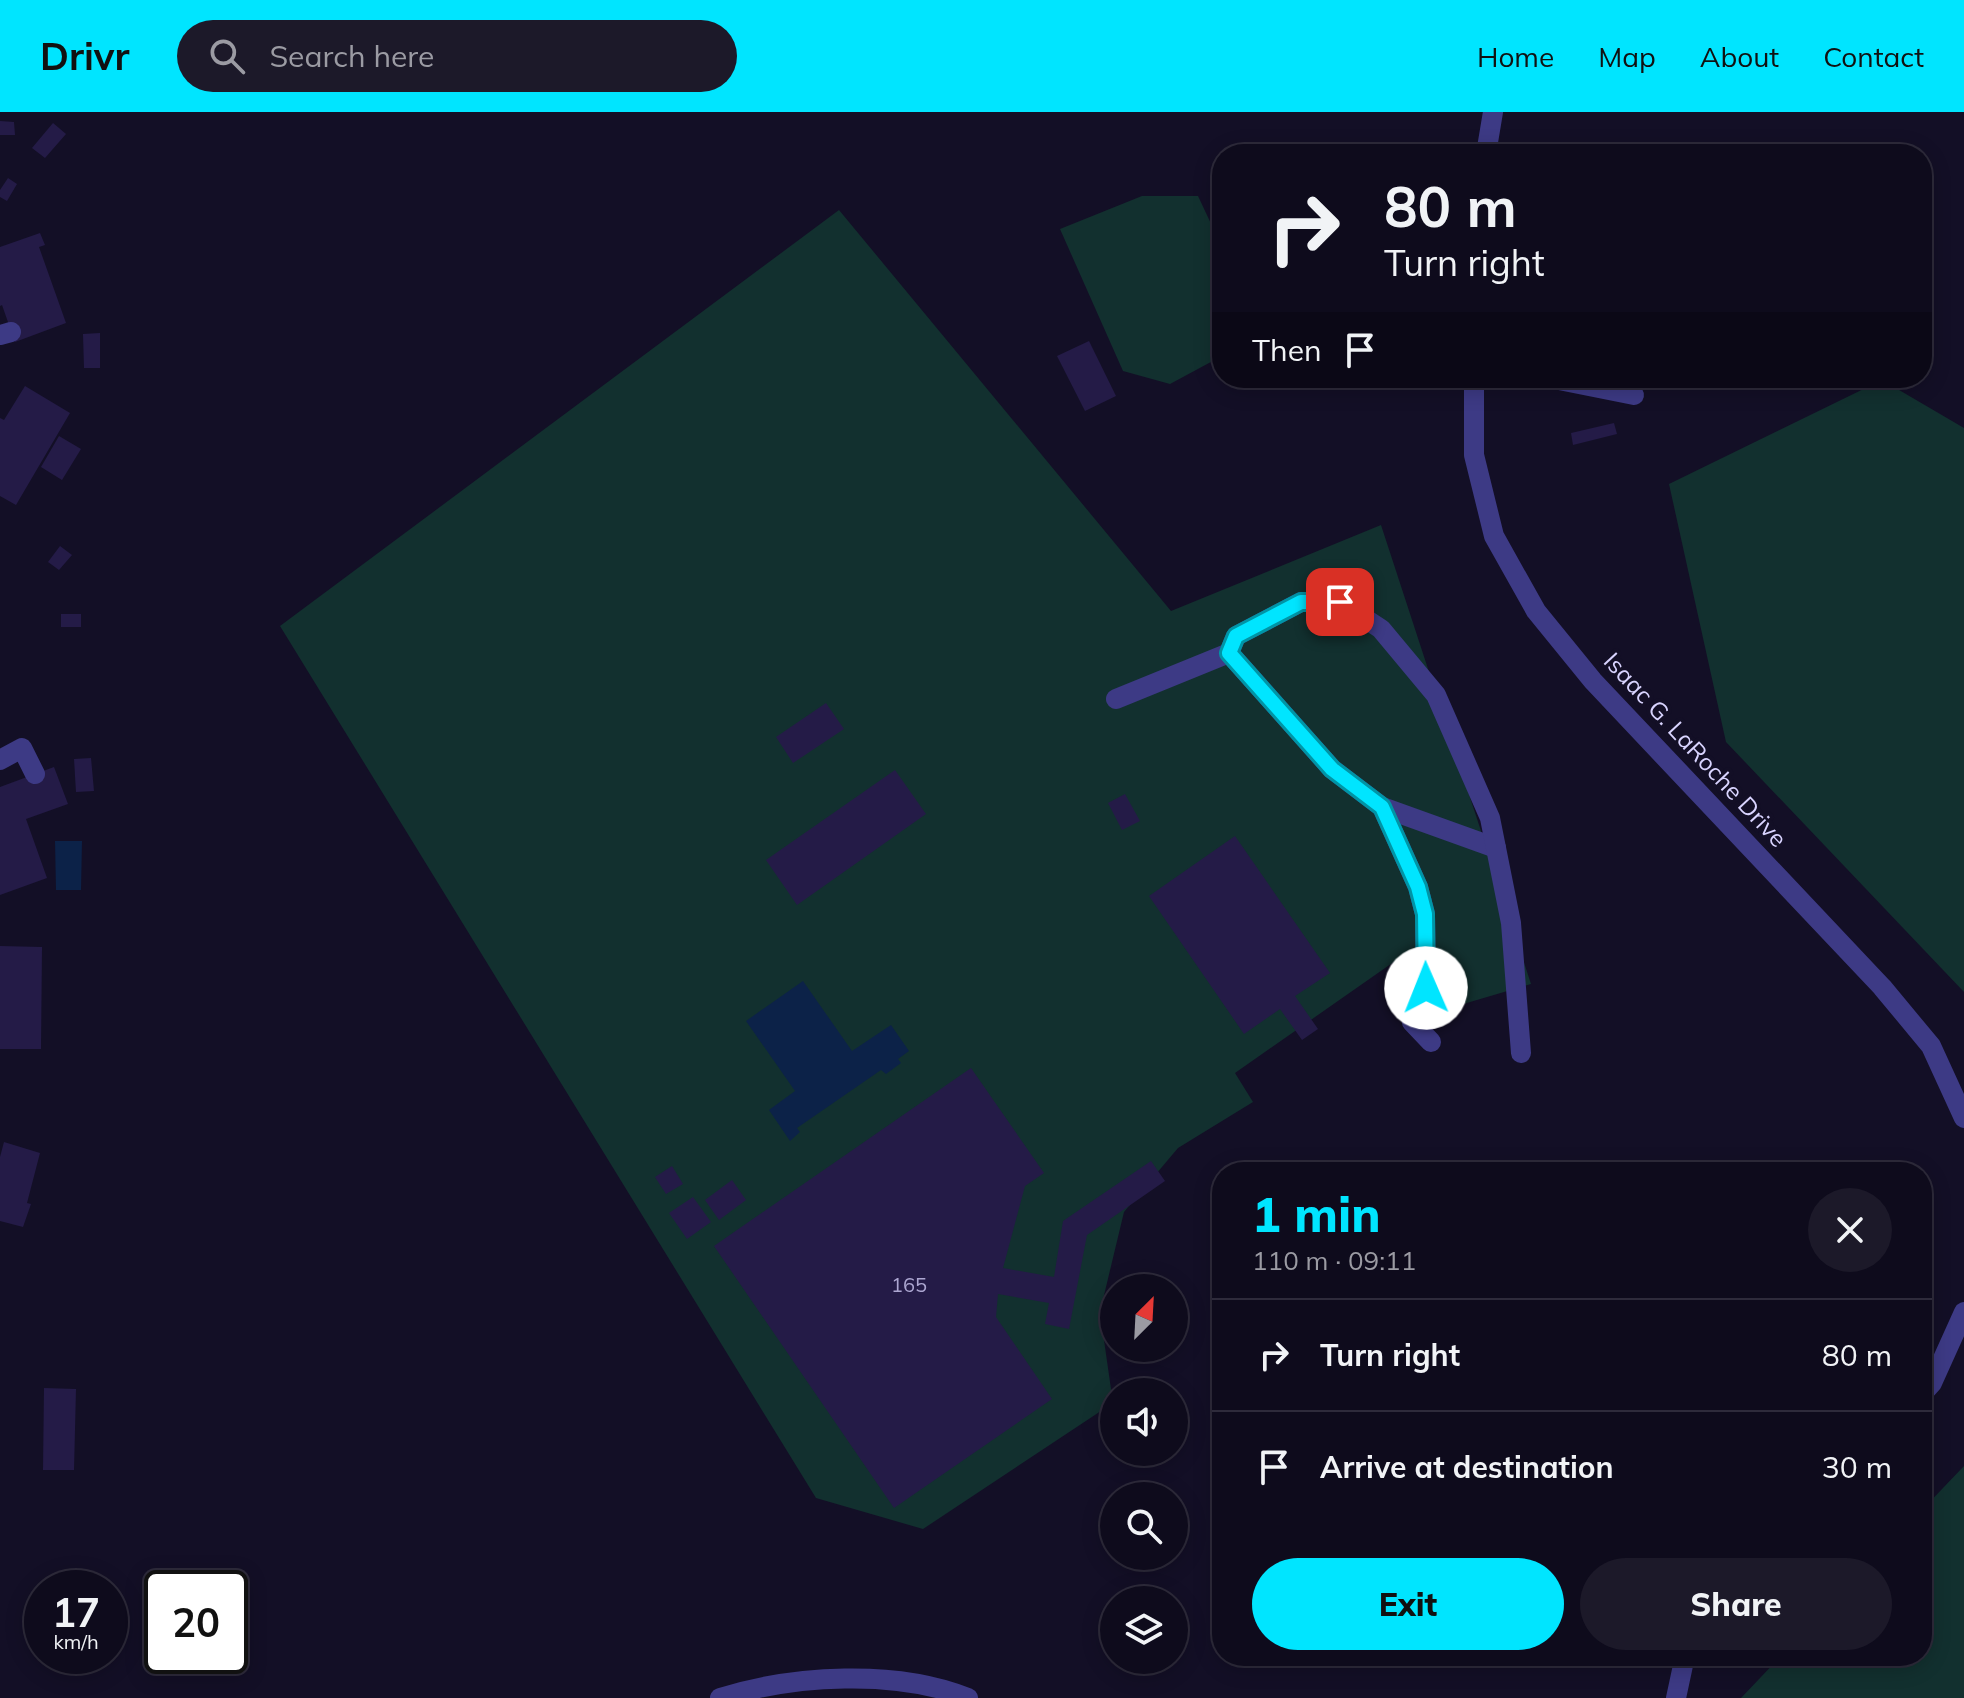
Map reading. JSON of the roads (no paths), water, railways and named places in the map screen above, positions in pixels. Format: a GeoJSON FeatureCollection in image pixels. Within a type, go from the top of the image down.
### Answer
{"type":"FeatureCollection","features":[{"type":"Feature","properties":{"kind":"street"},"geometry":{"type":"LineString","coordinates":[[1488,144],[1493,112]]}},
{"type":"Feature","properties":{"kind":"street","name":"Isaac G. LaRoche Drive"},"geometry":{"type":"LineString","coordinates":[[1474,388],[1474,455],[1494,536],[1536,611],[1593,681],[1882,987],[1931,1046],[1964,1118]]}},
{"type":"Feature","properties":{"kind":"street"},"geometry":{"type":"LineString","coordinates":[[1599,388],[1634,395]]}},
{"type":"Feature","properties":{"kind":"street"},"geometry":{"type":"LineString","coordinates":[[1116,699],[1229,653],[1236,636],[1301,602],[1340,602],[1381,629],[1436,695],[1490,818],[1511,923],[1521,1053]]}},
{"type":"Feature","properties":{"kind":"street"},"geometry":{"type":"LineString","coordinates":[[1229,653],[1332,769],[1382,807],[1496,848]]}},
{"type":"Feature","properties":{"kind":"street"},"geometry":{"type":"LineString","coordinates":[[0,760],[22,748],[35,774]]}},
{"type":"Feature","properties":{"kind":"street"},"geometry":{"type":"LineString","coordinates":[[1382,807],[1418,887],[1425,914],[1426,988],[1412,1022],[1431,1042]]}},
{"type":"Feature","properties":{"kind":"street"},"geometry":{"type":"LineString","coordinates":[[1932,1383],[1964,1312]]}},
{"type":"Feature","properties":{"kind":"street"},"geometry":{"type":"LineString","coordinates":[[1676,1698],[1683,1666]]}},
{"type":"Feature","properties":{"kind":"street"},"geometry":{"type":"LineString","coordinates":[[720,1698],[788,1683],[869,1678],[951,1691],[968,1698]]}},
{"type":"Feature","properties":{"kind":"water"},"geometry":{"type":"Polygon","coordinates":[[[55,841],[82,841],[81,890],[56,890],[55,841]]]}},
{"type":"Feature","properties":{"kind":"water"},"geometry":{"type":"Polygon","coordinates":[[[803,981],[852,1051],[891,1025],[909,1051],[898,1059],[901,1063],[886,1074],[881,1070],[797,1128],[800,1132],[790,1141],[769,1110],[795,1091],[746,1021],[803,981]]]}}]}
